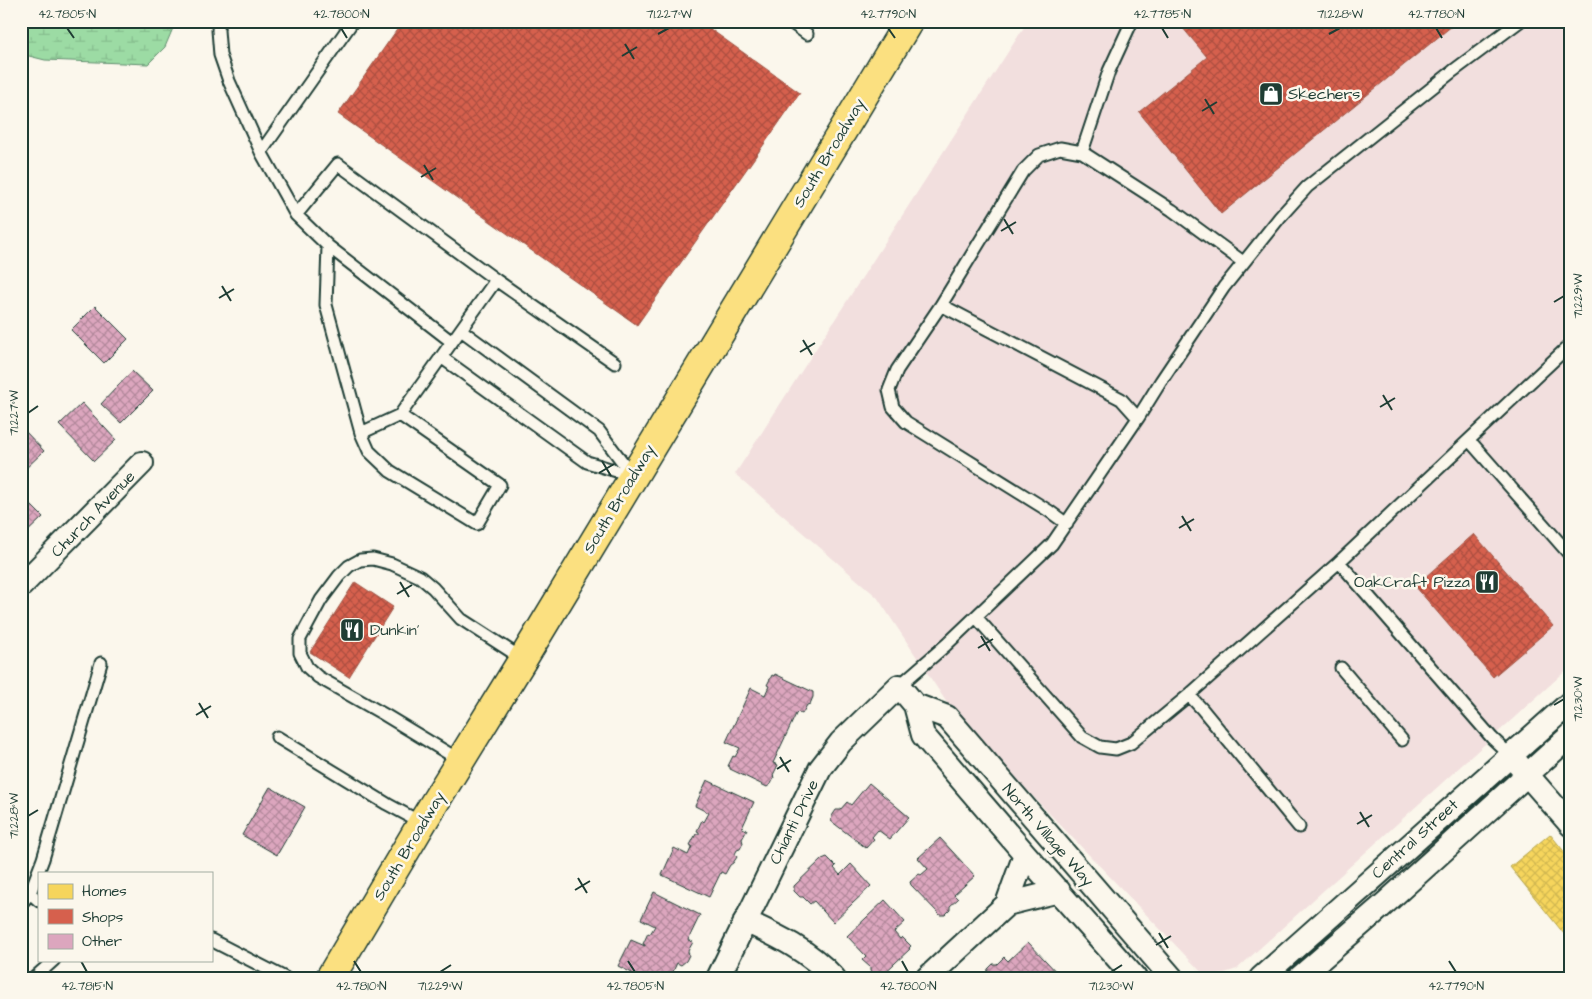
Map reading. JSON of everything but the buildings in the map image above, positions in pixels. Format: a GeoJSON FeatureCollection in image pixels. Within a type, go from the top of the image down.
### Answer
{"type":"FeatureCollection","features":[{"type":"Feature","properties":{"kind":"main road","name":"South Broadway"},"geometry":{"type":"LineString","coordinates":[[330,978],[422,823],[909,21]]}},
{"type":"Feature","properties":{"kind":"street","name":"Church Avenue"},"geometry":{"type":"LineString","coordinates":[[21,586],[142,462]]}},
{"type":"Feature","properties":{"kind":"street","name":"North Village Way"},"geometry":{"type":"LineString","coordinates":[[899,686],[915,706],[924,734],[1025,854],[1135,978]]}},
{"type":"Feature","properties":{"kind":"street","name":"Chianti Drive"},"geometry":{"type":"LineString","coordinates":[[718,978],[820,769],[841,742],[899,686]]}},
{"type":"Feature","properties":{"kind":"street","name":"Central Street"},"geometry":{"type":"LineString","coordinates":[[1260,978],[1571,702]]}},
{"type":"Feature","properties":{"kind":"street","name":"North Village Way"},"geometry":{"type":"LineString","coordinates":[[915,706],[947,718],[1172,978]]}},
{"type":"Feature","properties":{"kind":"street","name":"Central Street"},"geometry":{"type":"LineString","coordinates":[[1299,978],[1381,907],[1571,735]]}},
{"type":"Feature","properties":{"kind":"street"},"geometry":{"type":"LineString","coordinates":[[1510,755],[1571,825]]}},
{"type":"Feature","properties":{"kind":"street"},"geometry":{"type":"LineString","coordinates":[[927,978],[1007,904],[1025,854]]}},
{"type":"Feature","properties":{"kind":"street"},"geometry":{"type":"LineString","coordinates":[[1007,904],[1059,892]]}},
{"type":"Feature","properties":{"kind":"street"},"geometry":{"type":"LineString","coordinates":[[745,921],[794,944],[824,967],[834,978]]}},
{"type":"Feature","properties":{"kind":"lane"},"geometry":{"type":"LineString","coordinates":[[220,21],[218,30],[220,56],[229,81],[261,152],[296,215],[328,246],[452,342]]}},
{"type":"Feature","properties":{"kind":"lane"},"geometry":{"type":"LineString","coordinates":[[261,152],[353,21]]}},
{"type":"Feature","properties":{"kind":"lane"},"geometry":{"type":"LineString","coordinates":[[789,21],[807,34]]}},
{"type":"Feature","properties":{"kind":"lane"},"geometry":{"type":"LineString","coordinates":[[1082,152],[1109,71],[1132,21]]}},
{"type":"Feature","properties":{"kind":"lane"},"geometry":{"type":"LineString","coordinates":[[899,686],[1052,544],[1224,287],[1280,217],[1307,187],[1453,71],[1520,21]]}},
{"type":"Feature","properties":{"kind":"lane"},"geometry":{"type":"LineString","coordinates":[[1066,524],[1049,511],[906,422],[893,407],[889,390],[897,370],[941,305],[1023,171],[1039,155],[1060,148],[1082,152],[1172,210],[1243,262]]}},
{"type":"Feature","properties":{"kind":"lane"},"geometry":{"type":"LineString","coordinates":[[296,215],[338,164],[496,280],[615,362]]}},
{"type":"Feature","properties":{"kind":"lane"},"geometry":{"type":"LineString","coordinates":[[328,246],[326,306],[361,433],[369,451],[390,471],[477,524],[500,485],[400,415]]}},
{"type":"Feature","properties":{"kind":"lane"},"geometry":{"type":"LineString","coordinates":[[361,433],[400,415],[496,280]]}},
{"type":"Feature","properties":{"kind":"lane"},"geometry":{"type":"LineString","coordinates":[[941,305],[1121,399],[1138,418]]}},
{"type":"Feature","properties":{"kind":"lane"},"geometry":{"type":"LineString","coordinates":[[461,330],[599,432],[633,476]]}},
{"type":"Feature","properties":{"kind":"lane"},"geometry":{"type":"LineString","coordinates":[[976,616],[1082,737],[1100,747],[1116,749],[1131,743],[1189,695],[1339,562],[1571,344]]}},
{"type":"Feature","properties":{"kind":"lane"},"geometry":{"type":"LineString","coordinates":[[441,357],[587,462],[633,476]]}},
{"type":"Feature","properties":{"kind":"lane"},"geometry":{"type":"LineString","coordinates":[[1468,440],[1571,556]]}},
{"type":"Feature","properties":{"kind":"lane"},"geometry":{"type":"LineString","coordinates":[[460,761],[318,677],[306,667],[300,653],[300,640],[321,600],[339,576],[349,566],[360,560],[373,559],[392,564],[420,577],[433,588],[461,619],[523,659]]}},
{"type":"Feature","properties":{"kind":"lane"},"geometry":{"type":"LineString","coordinates":[[1339,562],[1492,738],[1510,755]]}},
{"type":"Feature","properties":{"kind":"lane"},"geometry":{"type":"LineString","coordinates":[[21,904],[25,890],[44,858],[101,663]]}},
{"type":"Feature","properties":{"kind":"lane"},"geometry":{"type":"LineString","coordinates":[[1341,668],[1402,740]]}},
{"type":"Feature","properties":{"kind":"lane"},"geometry":{"type":"LineString","coordinates":[[1189,695],[1299,827]]}},
{"type":"Feature","properties":{"kind":"lane"},"geometry":{"type":"LineString","coordinates":[[277,737],[387,804],[422,823]]}},
{"type":"Feature","properties":{"kind":"lane"},"geometry":{"type":"LineString","coordinates":[[25,890],[38,900]]}},
{"type":"Feature","properties":{"kind":"lane"},"geometry":{"type":"LineString","coordinates":[[212,941],[285,978]]}},
{"type":"Feature","properties":{"kind":"lane"},"geometry":{"type":"LineString","coordinates":[[34,978],[52,962]]}},
{"type":"Feature","properties":{"kind":"shaded area"},"geometry":{"type":"Polygon","coordinates":[[[1028,21],[1571,21],[1571,666],[1237,969],[1209,978],[955,715],[877,597],[735,474],[1028,21]]]}},
{"type":"Feature","properties":{"kind":"green space"},"geometry":{"type":"Polygon","coordinates":[[[21,21],[176,21],[165,47],[148,64],[45,60],[21,54],[21,21]]]}},
{"type":"Feature","properties":{"kind":"place","name":"Skechers"},"geometry":{"type":"Point","coordinates":[1271,94]}},
{"type":"Feature","properties":{"kind":"place","name":"OakCraft Pizza"},"geometry":{"type":"Point","coordinates":[1487,582]}},
{"type":"Feature","properties":{"kind":"place","name":"Dunkin'"},"geometry":{"type":"Point","coordinates":[352,630]}}]}
